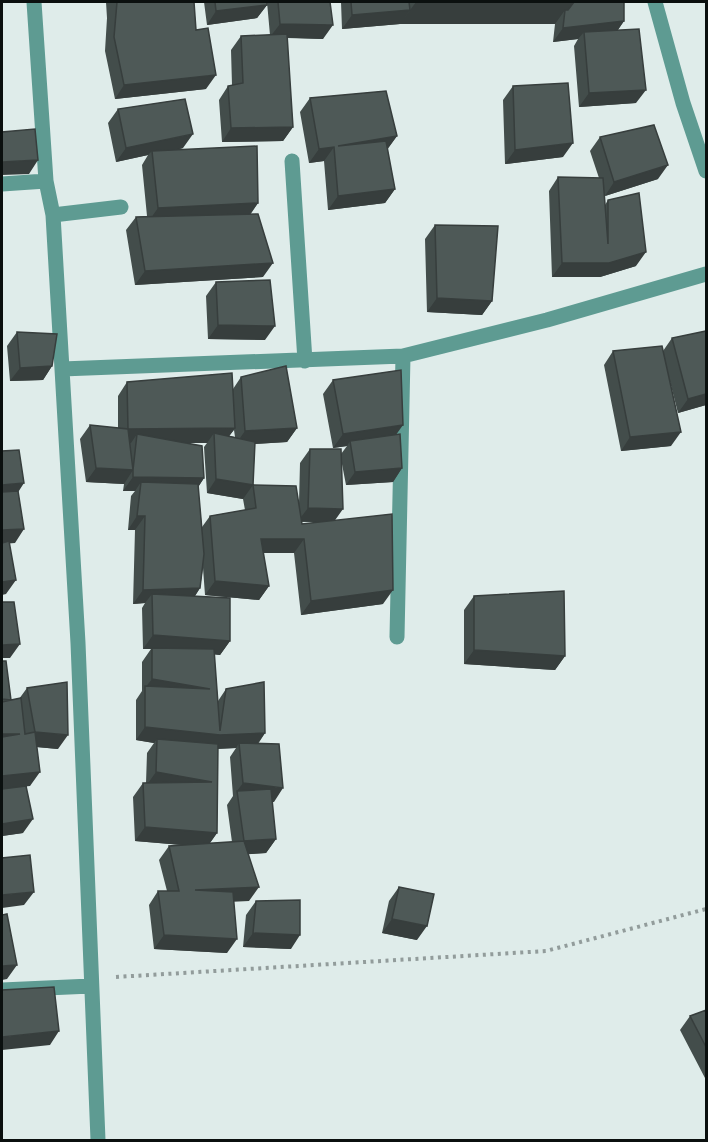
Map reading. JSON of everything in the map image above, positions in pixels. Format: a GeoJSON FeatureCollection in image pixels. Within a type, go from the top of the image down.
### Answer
{"type":"FeatureCollection","features":[{"type":"Feature","properties":{"kind":"street"},"geometry":{"type":"LineString","coordinates":[[34,2],[45,181],[53,215],[78,643],[98,1140]]}},
{"type":"Feature","properties":{"kind":"street"},"geometry":{"type":"LineString","coordinates":[[655,2],[683,103],[706,171]]}},
{"type":"Feature","properties":{"kind":"street"},"geometry":{"type":"LineString","coordinates":[[291,161],[305,361]]}},
{"type":"Feature","properties":{"kind":"street"},"geometry":{"type":"LineString","coordinates":[[2,184],[45,181]]}},
{"type":"Feature","properties":{"kind":"street"},"geometry":{"type":"LineString","coordinates":[[53,215],[121,207]]}},
{"type":"Feature","properties":{"kind":"street"},"geometry":{"type":"LineString","coordinates":[[62,369],[403,356],[547,320],[706,274]]}},
{"type":"Feature","properties":{"kind":"street"},"geometry":{"type":"LineString","coordinates":[[397,638],[403,356]]}},
{"type":"Feature","properties":{"kind":"street"},"geometry":{"type":"LineString","coordinates":[[2,990],[91,982]]}},
{"type":"Feature","properties":{"kind":"path"},"geometry":{"type":"LineString","coordinates":[[91,982],[546,951],[706,909]]}},
{"type":"Feature","properties":{"kind":"building"},"geometry":{"type":"Polygon","coordinates":[[[117,2],[194,2],[196,30],[208,28],[216,75],[124,85],[114,37],[117,2]]]}},
{"type":"Feature","properties":{"kind":"building"},"geometry":{"type":"Polygon","coordinates":[[[215,2],[267,2],[267,5],[216,11],[215,2]]]}},
{"type":"Feature","properties":{"kind":"building"},"geometry":{"type":"Polygon","coordinates":[[[278,2],[330,2],[333,25],[280,24],[278,2]]]}},
{"type":"Feature","properties":{"kind":"building"},"geometry":{"type":"Polygon","coordinates":[[[351,2],[409,2],[410,10],[352,15],[351,2]]]}},
{"type":"Feature","properties":{"kind":"building"},"geometry":{"type":"Polygon","coordinates":[[[574,2],[624,2],[624,21],[563,28],[565,10],[568,10],[574,2]]]}},
{"type":"Feature","properties":{"kind":"building"},"geometry":{"type":"Polygon","coordinates":[[[639,29],[646,90],[589,93],[584,32],[639,29]]]}},
{"type":"Feature","properties":{"kind":"building"},"geometry":{"type":"Polygon","coordinates":[[[287,34],[293,127],[231,128],[228,86],[243,83],[241,36],[287,34]]]}},
{"type":"Feature","properties":{"kind":"building"},"geometry":{"type":"Polygon","coordinates":[[[568,83],[573,143],[515,150],[513,86],[568,83]]]}},
{"type":"Feature","properties":{"kind":"building"},"geometry":{"type":"Polygon","coordinates":[[[386,91],[397,136],[338,146],[386,141],[395,189],[338,196],[334,147],[319,149],[310,98],[386,91]]]}},
{"type":"Feature","properties":{"kind":"building"},"geometry":{"type":"Polygon","coordinates":[[[185,99],[193,134],[126,148],[118,109],[185,99]]]}},
{"type":"Feature","properties":{"kind":"building"},"geometry":{"type":"Polygon","coordinates":[[[654,125],[668,165],[614,182],[600,137],[654,125]]]}},
{"type":"Feature","properties":{"kind":"building"},"geometry":{"type":"Polygon","coordinates":[[[35,129],[38,160],[2,162],[2,132],[35,129]]]}},
{"type":"Feature","properties":{"kind":"building"},"geometry":{"type":"Polygon","coordinates":[[[257,146],[258,203],[158,208],[152,151],[257,146]]]}},
{"type":"Feature","properties":{"kind":"building"},"geometry":{"type":"Polygon","coordinates":[[[558,177],[603,178],[608,244],[608,200],[639,193],[646,252],[609,263],[562,263],[558,177]]]}},
{"type":"Feature","properties":{"kind":"building"},"geometry":{"type":"Polygon","coordinates":[[[258,214],[273,263],[145,271],[136,217],[258,214]]]}},
{"type":"Feature","properties":{"kind":"building"},"geometry":{"type":"Polygon","coordinates":[[[435,225],[498,226],[492,301],[437,298],[435,225]]]}},
{"type":"Feature","properties":{"kind":"building"},"geometry":{"type":"Polygon","coordinates":[[[270,280],[275,326],[218,325],[216,282],[270,280]]]}},
{"type":"Feature","properties":{"kind":"building"},"geometry":{"type":"Polygon","coordinates":[[[706,331],[706,394],[688,399],[672,338],[706,331]]]}},
{"type":"Feature","properties":{"kind":"building"},"geometry":{"type":"Polygon","coordinates":[[[17,332],[57,334],[52,366],[20,368],[17,332]]]}},
{"type":"Feature","properties":{"kind":"building"},"geometry":{"type":"Polygon","coordinates":[[[662,346],[681,432],[630,437],[613,351],[662,346]]]}},
{"type":"Feature","properties":{"kind":"building"},"geometry":{"type":"Polygon","coordinates":[[[286,366],[297,428],[245,431],[241,377],[286,366]]]}},
{"type":"Feature","properties":{"kind":"building"},"geometry":{"type":"Polygon","coordinates":[[[401,370],[403,425],[343,434],[333,380],[401,370]]]}},
{"type":"Feature","properties":{"kind":"building"},"geometry":{"type":"Polygon","coordinates":[[[232,373],[235,428],[128,429],[127,382],[232,373]]]}},
{"type":"Feature","properties":{"kind":"building"},"geometry":{"type":"Polygon","coordinates":[[[90,425],[128,429],[133,470],[96,468],[90,425]]]}},
{"type":"Feature","properties":{"kind":"building"},"geometry":{"type":"Polygon","coordinates":[[[214,433],[255,442],[253,485],[216,479],[214,433]]]}},
{"type":"Feature","properties":{"kind":"building"},"geometry":{"type":"Polygon","coordinates":[[[137,434],[202,446],[204,478],[133,477],[137,434]]]}},
{"type":"Feature","properties":{"kind":"building"},"geometry":{"type":"Polygon","coordinates":[[[400,434],[402,468],[355,472],[350,441],[400,434]]]}},
{"type":"Feature","properties":{"kind":"building"},"geometry":{"type":"Polygon","coordinates":[[[310,449],[341,449],[343,509],[308,508],[310,449]]]}},
{"type":"Feature","properties":{"kind":"building"},"geometry":{"type":"Polygon","coordinates":[[[19,450],[24,483],[2,485],[2,451],[19,450]]]}},
{"type":"Feature","properties":{"kind":"building"},"geometry":{"type":"Polygon","coordinates":[[[141,482],[198,484],[204,554],[200,588],[143,590],[145,516],[137,516],[141,482]]]}},
{"type":"Feature","properties":{"kind":"building"},"geometry":{"type":"Polygon","coordinates":[[[253,485],[296,486],[302,524],[392,514],[393,590],[311,601],[304,539],[261,539],[269,586],[215,581],[210,516],[256,508],[253,485]]]}},
{"type":"Feature","properties":{"kind":"building"},"geometry":{"type":"Polygon","coordinates":[[[18,491],[24,529],[2,530],[2,492],[18,491]]]}},
{"type":"Feature","properties":{"kind":"building"},"geometry":{"type":"Polygon","coordinates":[[[9,541],[16,580],[2,582],[2,543],[9,541]]]}},
{"type":"Feature","properties":{"kind":"building"},"geometry":{"type":"Polygon","coordinates":[[[564,591],[565,656],[474,650],[474,596],[564,591]]]}},
{"type":"Feature","properties":{"kind":"building"},"geometry":{"type":"Polygon","coordinates":[[[152,594],[230,598],[230,641],[153,635],[152,594]]]}},
{"type":"Feature","properties":{"kind":"building"},"geometry":{"type":"Polygon","coordinates":[[[2,602],[14,602],[20,644],[2,645],[2,602]]]}},
{"type":"Feature","properties":{"kind":"building"},"geometry":{"type":"Polygon","coordinates":[[[152,648],[214,649],[220,731],[226,689],[264,682],[265,733],[220,735],[145,727],[145,686],[210,689],[152,679],[152,648]]]}},
{"type":"Feature","properties":{"kind":"building"},"geometry":{"type":"Polygon","coordinates":[[[2,661],[6,661],[11,700],[2,699],[2,661]]]}},
{"type":"Feature","properties":{"kind":"building"},"geometry":{"type":"Polygon","coordinates":[[[67,682],[68,735],[35,732],[27,688],[67,682]]]}},
{"type":"Feature","properties":{"kind":"building"},"geometry":{"type":"Polygon","coordinates":[[[21,698],[25,734],[35,732],[40,772],[2,776],[2,737],[20,734],[2,734],[2,702],[21,698]]]}},
{"type":"Feature","properties":{"kind":"building"},"geometry":{"type":"Polygon","coordinates":[[[157,739],[218,744],[217,833],[145,827],[143,783],[212,782],[156,772],[157,739]]]}},
{"type":"Feature","properties":{"kind":"building"},"geometry":{"type":"Polygon","coordinates":[[[239,743],[279,744],[283,788],[243,783],[239,743]]]}},
{"type":"Feature","properties":{"kind":"building"},"geometry":{"type":"Polygon","coordinates":[[[26,786],[33,819],[2,824],[2,789],[26,786]]]}},
{"type":"Feature","properties":{"kind":"building"},"geometry":{"type":"Polygon","coordinates":[[[271,789],[276,839],[244,841],[237,791],[271,789]]]}},
{"type":"Feature","properties":{"kind":"building"},"geometry":{"type":"Polygon","coordinates":[[[244,841],[259,887],[195,890],[233,892],[237,939],[164,935],[158,891],[179,891],[169,846],[244,841]]]}},
{"type":"Feature","properties":{"kind":"building"},"geometry":{"type":"Polygon","coordinates":[[[30,855],[34,892],[2,895],[2,858],[30,855]]]}},
{"type":"Feature","properties":{"kind":"building"},"geometry":{"type":"Polygon","coordinates":[[[399,887],[434,894],[427,926],[392,919],[399,887]]]}},
{"type":"Feature","properties":{"kind":"building"},"geometry":{"type":"Polygon","coordinates":[[[300,900],[300,935],[253,933],[256,901],[300,900]]]}},
{"type":"Feature","properties":{"kind":"building"},"geometry":{"type":"Polygon","coordinates":[[[7,914],[17,965],[2,966],[2,915],[7,914]]]}},
{"type":"Feature","properties":{"kind":"building"},"geometry":{"type":"Polygon","coordinates":[[[54,987],[59,1031],[2,1037],[2,990],[54,987]]]}},
{"type":"Feature","properties":{"kind":"building"},"geometry":{"type":"Polygon","coordinates":[[[706,1010],[706,1047],[690,1016],[706,1010]]]}}]}
